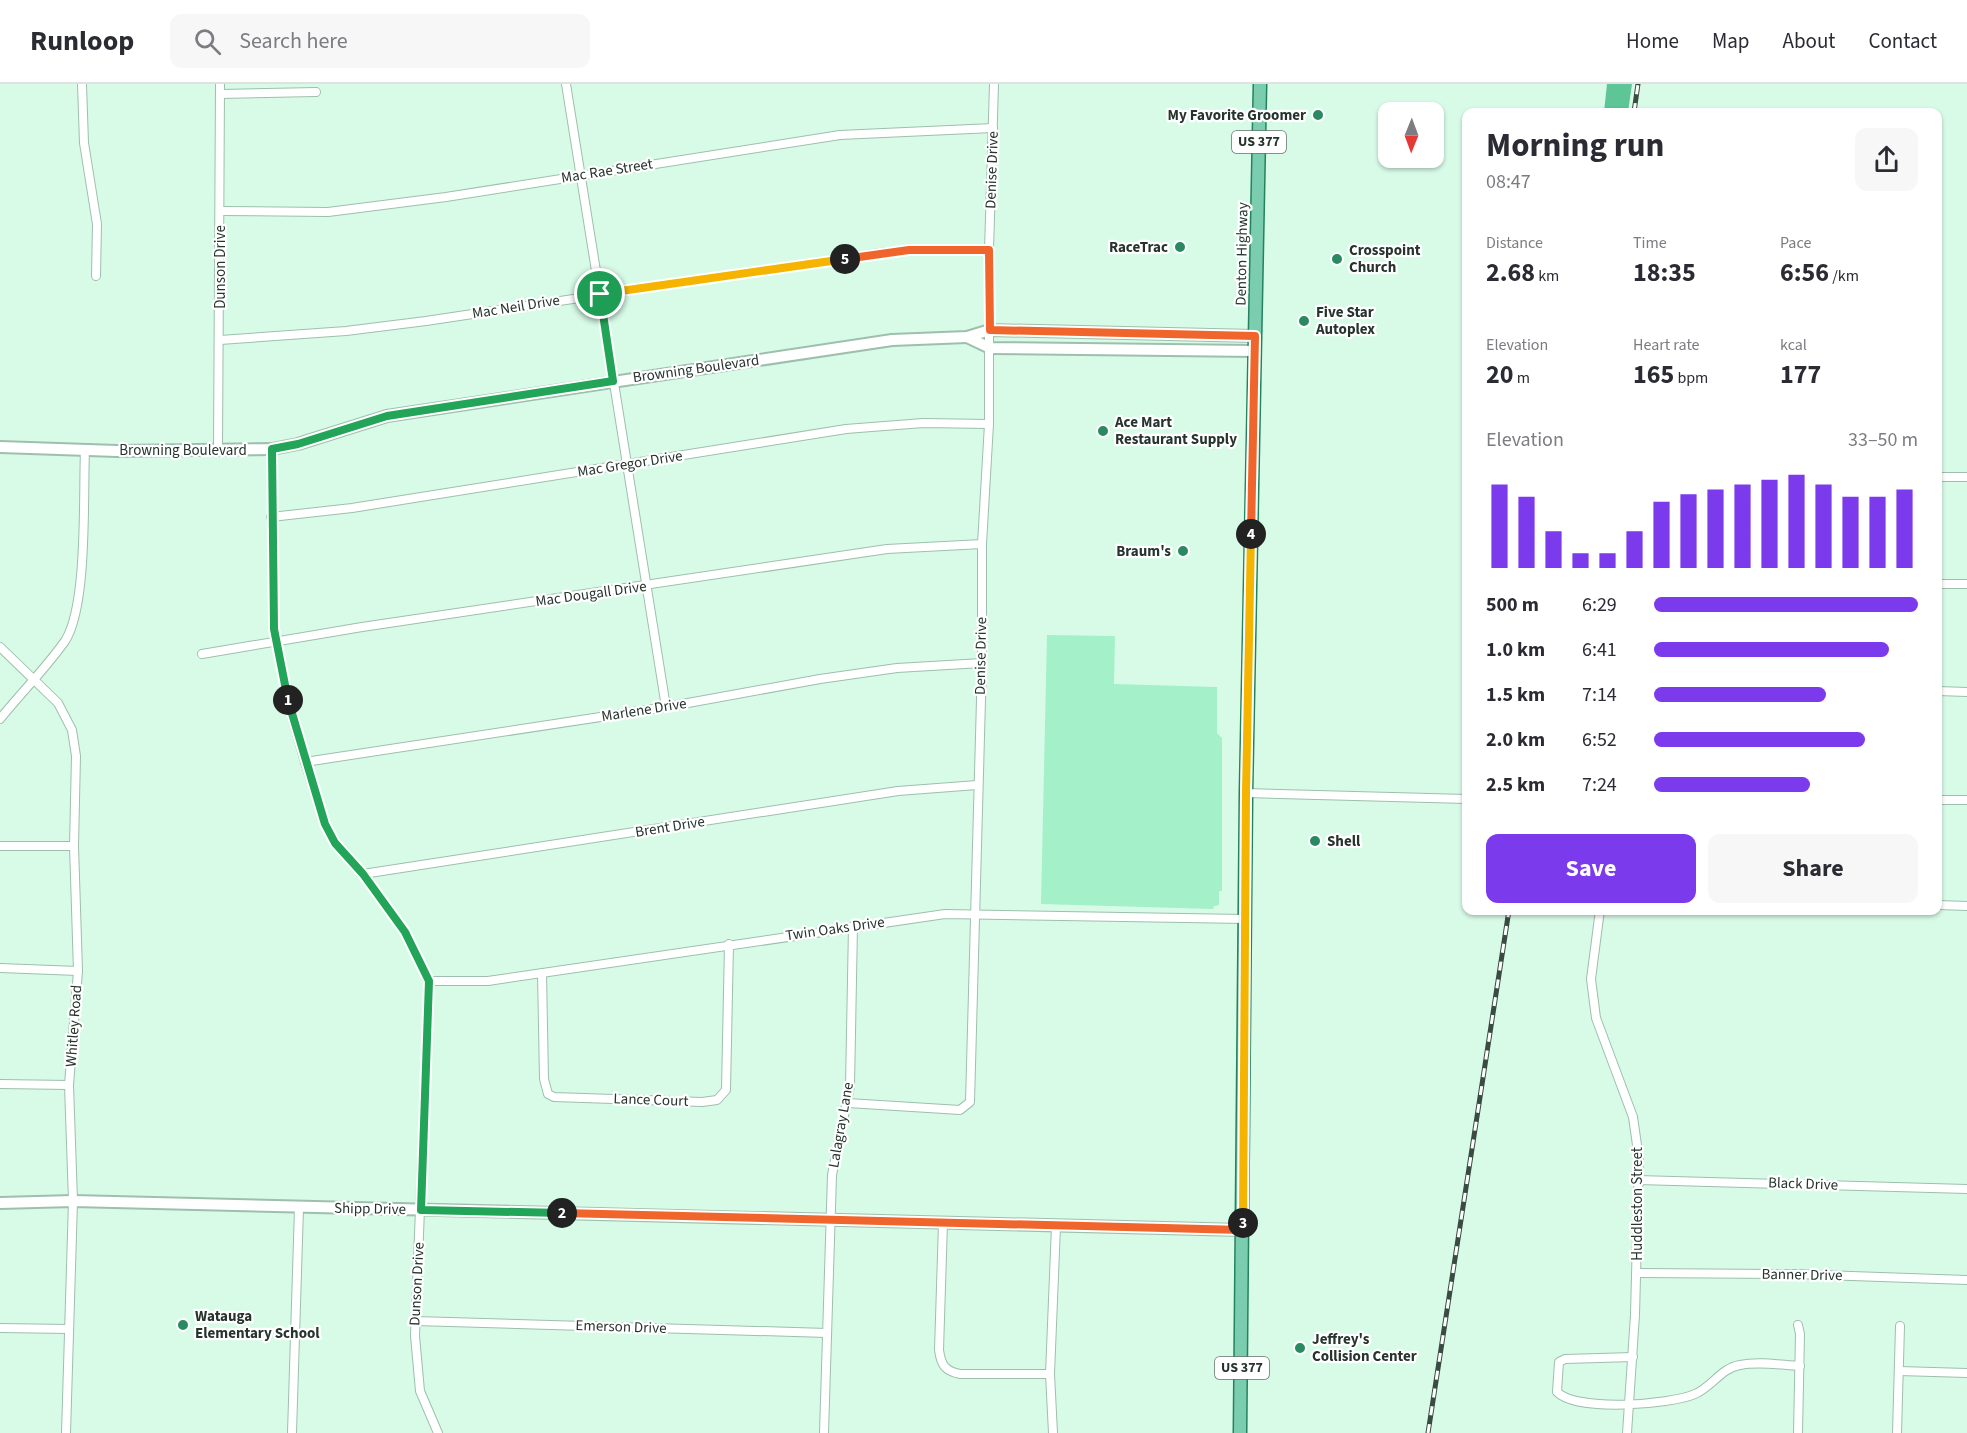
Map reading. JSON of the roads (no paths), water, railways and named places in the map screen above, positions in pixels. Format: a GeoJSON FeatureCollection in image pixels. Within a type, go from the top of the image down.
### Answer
{"type":"FeatureCollection","features":[{"type":"Feature","properties":{"kind":"main road","name":"Denton Highway"},"geometry":{"type":"LineString","coordinates":[[1240,1433],[1246,793],[1260,84]]}},
{"type":"Feature","properties":{"kind":"street"},"geometry":{"type":"LineString","coordinates":[[82,84],[84,142],[98,224],[96,276]]}},
{"type":"Feature","properties":{"kind":"street","name":"Dunson Drive"},"geometry":{"type":"LineString","coordinates":[[218,450],[220,84]]}},
{"type":"Feature","properties":{"kind":"street"},"geometry":{"type":"LineString","coordinates":[[566,84],[666,706]]}},
{"type":"Feature","properties":{"kind":"street","name":"Denise Drive"},"geometry":{"type":"LineString","coordinates":[[848,1103],[960,1110],[970,1102],[982,663],[982,544],[989,424],[989,250],[994,84]]}},
{"type":"Feature","properties":{"kind":"street"},"geometry":{"type":"LineString","coordinates":[[220,94],[316,92]]}},
{"type":"Feature","properties":{"kind":"street","name":"Mac Rae Street"},"geometry":{"type":"LineString","coordinates":[[220,211],[328,212],[446,197],[840,135],[993,128]]}},
{"type":"Feature","properties":{"kind":"street","name":"Mac Neil Drive"},"geometry":{"type":"LineString","coordinates":[[220,340],[357,330],[880,253],[909,250],[989,250]]}},
{"type":"Feature","properties":{"kind":"street","name":"Browning Boulevard"},"geometry":{"type":"LineString","coordinates":[[0,447],[85,450],[272,449],[298,444],[387,416],[892,340],[967,337],[990,330],[1255,336]]}},
{"type":"Feature","properties":{"kind":"street"},"geometry":{"type":"LineString","coordinates":[[1134,333],[1134,350]]}},
{"type":"Feature","properties":{"kind":"street","name":"Browning Boulevard"},"geometry":{"type":"LineString","coordinates":[[967,337],[990,348],[1255,351]]}},
{"type":"Feature","properties":{"kind":"street","name":"Mac Gregor Drive"},"geometry":{"type":"LineString","coordinates":[[271,517],[352,508],[884,425],[989,424]]}},
{"type":"Feature","properties":{"kind":"street","name":"Dunson Drive"},"geometry":{"type":"LineString","coordinates":[[272,449],[271,517],[276,642],[290,706],[306,762],[325,824],[335,843],[363,874],[405,932],[429,981],[415,1321],[420,1391],[438,1433]]}},
{"type":"Feature","properties":{"kind":"street"},"geometry":{"type":"LineString","coordinates":[[0,719],[65,640],[73,624],[80,589],[85,450]]}},
{"type":"Feature","properties":{"kind":"street"},"geometry":{"type":"LineString","coordinates":[[1942,477],[1967,477]]}},
{"type":"Feature","properties":{"kind":"street","name":"Mac Dougall Drive"},"geometry":{"type":"LineString","coordinates":[[202,654],[887,549],[982,544]]}},
{"type":"Feature","properties":{"kind":"street"},"geometry":{"type":"LineString","coordinates":[[1942,584],[1967,584]]}},
{"type":"Feature","properties":{"kind":"street","name":"Whitley Road"},"geometry":{"type":"LineString","coordinates":[[0,647],[58,703],[72,730],[76,756],[74,846],[78,971],[69,1085],[73,1201],[66,1433]]}},
{"type":"Feature","properties":{"kind":"street","name":"Marlene Drive"},"geometry":{"type":"LineString","coordinates":[[306,762],[842,676],[897,668],[982,663]]}},
{"type":"Feature","properties":{"kind":"street"},"geometry":{"type":"LineString","coordinates":[[1942,692],[1967,692]]}},
{"type":"Feature","properties":{"kind":"street","name":"Brent Drive"},"geometry":{"type":"LineString","coordinates":[[363,874],[898,791],[977,785]]}},
{"type":"Feature","properties":{"kind":"street"},"geometry":{"type":"LineString","coordinates":[[1246,793],[1462,799]]}},
{"type":"Feature","properties":{"kind":"street"},"geometry":{"type":"LineString","coordinates":[[1942,800],[1967,800]]}},
{"type":"Feature","properties":{"kind":"street"},"geometry":{"type":"LineString","coordinates":[[0,846],[74,846]]}},
{"type":"Feature","properties":{"kind":"street"},"geometry":{"type":"LineString","coordinates":[[1942,905],[1967,906]]}},
{"type":"Feature","properties":{"kind":"street","name":"Twin Oaks Drive"},"geometry":{"type":"LineString","coordinates":[[429,981],[488,981],[945,914],[1245,919]]}},
{"type":"Feature","properties":{"kind":"street","name":"Huddleston Street"},"geometry":{"type":"LineString","coordinates":[[1599,915],[1592,961],[1592,989],[1602,1038],[1633,1117],[1637,1134],[1636,1273],[1627,1433]]}},
{"type":"Feature","properties":{"kind":"street","name":"Lalagray Lane"},"geometry":{"type":"LineString","coordinates":[[824,1433],[830,1220],[834,1157],[848,1103],[853,926]]}},
{"type":"Feature","properties":{"kind":"street","name":"Lance Court"},"geometry":{"type":"LineString","coordinates":[[542,973],[544,1079],[548,1094],[565,1097],[702,1102],[717,1100],[726,1090],[729,944]]}},
{"type":"Feature","properties":{"kind":"street"},"geometry":{"type":"LineString","coordinates":[[0,968],[78,971]]}},
{"type":"Feature","properties":{"kind":"street"},"geometry":{"type":"LineString","coordinates":[[0,1084],[69,1085]]}},
{"type":"Feature","properties":{"kind":"street","name":"Black Drive"},"geometry":{"type":"LineString","coordinates":[[1638,1180],[1967,1189]]}},
{"type":"Feature","properties":{"kind":"street","name":"Shipp Drive"},"geometry":{"type":"LineString","coordinates":[[0,1203],[73,1201],[1243,1230]]}},
{"type":"Feature","properties":{"kind":"street"},"geometry":{"type":"LineString","coordinates":[[292,1433],[299,1208]]}},
{"type":"Feature","properties":{"kind":"street"},"geometry":{"type":"LineString","coordinates":[[943,1223],[939,1350],[943,1366],[950,1372],[960,1374],[1050,1374]]}},
{"type":"Feature","properties":{"kind":"street"},"geometry":{"type":"LineString","coordinates":[[1053,1433],[1050,1374],[1056,1226]]}},
{"type":"Feature","properties":{"kind":"street","name":"Banner Drive"},"geometry":{"type":"LineString","coordinates":[[1636,1273],[1794,1274],[1967,1280]]}},
{"type":"Feature","properties":{"kind":"street","name":"Emerson Drive"},"geometry":{"type":"LineString","coordinates":[[415,1321],[827,1333]]}},
{"type":"Feature","properties":{"kind":"street"},"geometry":{"type":"LineString","coordinates":[[1798,1325],[1800,1366],[1798,1433]]}},
{"type":"Feature","properties":{"kind":"street"},"geometry":{"type":"LineString","coordinates":[[1897,1433],[1900,1326]]}},
{"type":"Feature","properties":{"kind":"street"},"geometry":{"type":"LineString","coordinates":[[0,1328],[69,1329]]}},
{"type":"Feature","properties":{"kind":"street"},"geometry":{"type":"LineString","coordinates":[[1633,1357],[1565,1359],[1559,1362],[1556,1369],[1557,1392],[1563,1398],[1597,1405],[1630,1403],[1695,1395],[1718,1376],[1739,1365],[1800,1366]]}},
{"type":"Feature","properties":{"kind":"street"},"geometry":{"type":"LineString","coordinates":[[1899,1371],[1967,1373]]}},
{"type":"Feature","properties":{"kind":"railway"},"geometry":{"type":"LineString","coordinates":[[1635,108],[1638,84]]}},
{"type":"Feature","properties":{"kind":"railway"},"geometry":{"type":"LineString","coordinates":[[1428,1433],[1508,915]]}},
{"type":"Feature","properties":{"kind":"place","name":"My Favorite Groomer"},"geometry":{"type":"Point","coordinates":[1318,115]}},
{"type":"Feature","properties":{"kind":"place","name":"RaceTrac"},"geometry":{"type":"Point","coordinates":[1180,247]}},
{"type":"Feature","properties":{"kind":"place","name":"Crosspoint Church"},"geometry":{"type":"Point","coordinates":[1337,259]}},
{"type":"Feature","properties":{"kind":"place","name":"Five Star Autoplex"},"geometry":{"type":"Point","coordinates":[1304,321]}},
{"type":"Feature","properties":{"kind":"place","name":"Ace Mart Restaurant Supply"},"geometry":{"type":"Point","coordinates":[1103,431]}},
{"type":"Feature","properties":{"kind":"place","name":"Braum's"},"geometry":{"type":"Point","coordinates":[1183,551]}},
{"type":"Feature","properties":{"kind":"place","name":"Shell"},"geometry":{"type":"Point","coordinates":[1315,841]}},
{"type":"Feature","properties":{"kind":"place","name":"Watauga Elementary School"},"geometry":{"type":"Point","coordinates":[183,1325]}},
{"type":"Feature","properties":{"kind":"place","name":"Jeffrey's Collision Center"},"geometry":{"type":"Point","coordinates":[1300,1348]}}]}
